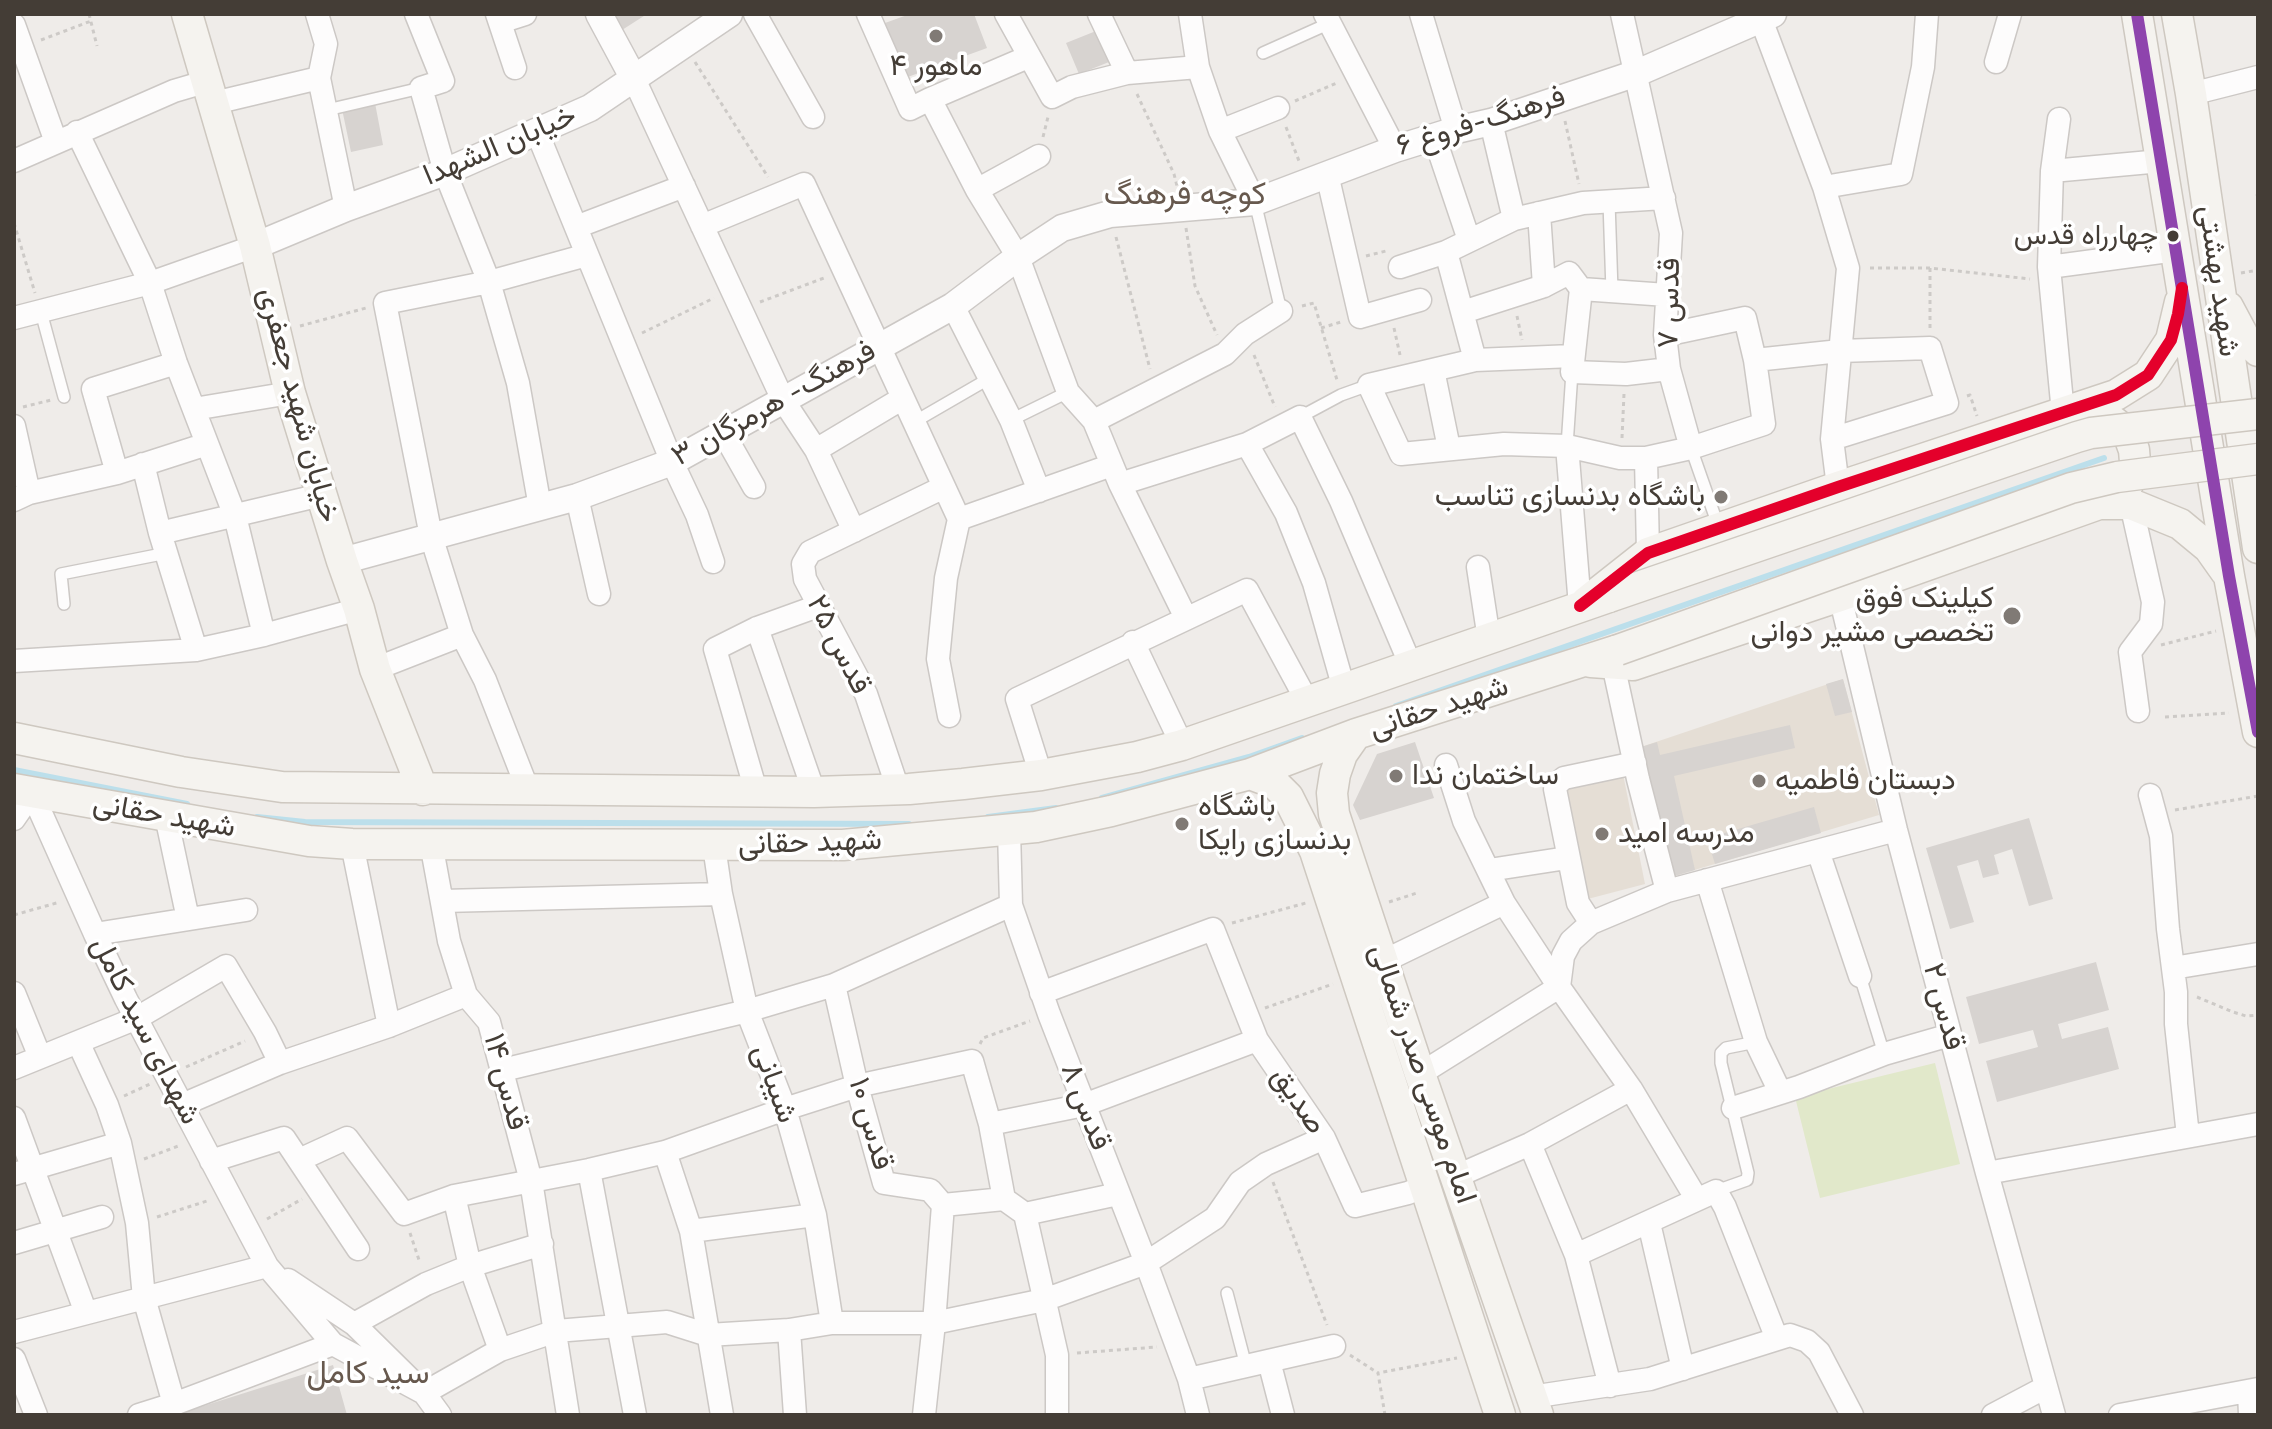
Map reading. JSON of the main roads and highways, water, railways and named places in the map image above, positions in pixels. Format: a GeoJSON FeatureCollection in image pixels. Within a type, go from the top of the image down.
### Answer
{"type":"FeatureCollection","features":[{"type":"Feature","properties":{"kind":"main road","name":"خیابان شهید جعفری"},"geometry":{"type":"LineString","coordinates":[[187,14],[255,246],[290,393],[321,495],[359,609],[375,669],[423,790]]}},
{"type":"Feature","properties":{"kind":"main road","name":"شهید بهشتی"},"geometry":{"type":"LineString","coordinates":[[2137,14],[2229,576],[2256,721]]}},
{"type":"Feature","properties":{"kind":"main road","name":"شهید بهشتی"},"geometry":{"type":"LineString","coordinates":[[2177,14],[2257,532]]}},
{"type":"Feature","properties":{"kind":"main road","name":"شهید حقانی"},"geometry":{"type":"LineString","coordinates":[[1580,606],[1648,553],[2116,395],[2148,375],[2171,340],[2182,288]]}},
{"type":"Feature","properties":{"kind":"main road"},"geometry":{"type":"LineString","coordinates":[[2220,291],[2247,320],[2244,337],[2258,351]]}},
{"type":"Feature","properties":{"kind":"main road"},"geometry":{"type":"LineString","coordinates":[[2072,410],[2108,416],[2130,439],[2134,450],[2135,462],[2128,484],[2110,500],[2099,504]]}},
{"type":"Feature","properties":{"kind":"main road","name":"شهید حقانی"},"geometry":{"type":"LineString","coordinates":[[14,738],[181,772],[282,787],[814,792],[898,789],[1041,775],[1182,745],[2077,437],[2258,414]]}},
{"type":"Feature","properties":{"kind":"main road"},"geometry":{"type":"LineString","coordinates":[[1605,658],[2071,488],[2117,477],[2258,459]]}},
{"type":"Feature","properties":{"kind":"main road","name":"شهید حقانی"},"geometry":{"type":"LineString","coordinates":[[23,791],[309,841],[352,844],[843,845],[1009,830],[1058,823],[1250,774],[1356,734],[1605,658],[1633,665],[2099,504],[2131,504],[2180,524],[2209,548],[2229,576]]}},
{"type":"Feature","properties":{"kind":"main road","name":"امام موسی صدر شمالی"},"geometry":{"type":"LineString","coordinates":[[1356,734],[1342,754],[1335,774],[1332,793],[1334,814],[1534,1406]]}},
{"type":"Feature","properties":{"kind":"main road","name":"امام موسی صدر شمالی"},"geometry":{"type":"LineString","coordinates":[[1250,774],[1274,783],[1288,797],[1315,851],[1500,1415]]}},
{"type":"Feature","properties":{"kind":"main road"},"geometry":{"type":"LineString","coordinates":[[1302,826],[1311,815],[1320,812],[1334,814]]}},
{"type":"Feature","properties":{"kind":"waterway"},"geometry":{"type":"LineString","coordinates":[[1396,706],[2104,458]]}},
{"type":"Feature","properties":{"kind":"waterway"},"geometry":{"type":"LineString","coordinates":[[1102,798],[1249,757],[1302,738]]}},
{"type":"Feature","properties":{"kind":"waterway"},"geometry":{"type":"LineString","coordinates":[[14,770],[187,804]]}},
{"type":"Feature","properties":{"kind":"waterway"},"geometry":{"type":"LineString","coordinates":[[988,817],[1056,808]]}},
{"type":"Feature","properties":{"kind":"waterway"},"geometry":{"type":"LineString","coordinates":[[257,817],[305,822],[909,824]]}},
{"type":"Feature","properties":{"kind":"place","name":"ماهور ۴"},"geometry":{"type":"Point","coordinates":[936,36]}},
{"type":"Feature","properties":{"kind":"place","name":"چهارراه قدس"},"geometry":{"type":"Point","coordinates":[2173,236]}},
{"type":"Feature","properties":{"kind":"place","name":"باشگاه بدنسازی تناسب"},"geometry":{"type":"Point","coordinates":[1721,497]}},
{"type":"Feature","properties":{"kind":"place","name":"کیلینک فوق تخصصی مشیر دوانی"},"geometry":{"type":"Point","coordinates":[2012,616]}},
{"type":"Feature","properties":{"kind":"place","name":"ساختمان ندا"},"geometry":{"type":"Point","coordinates":[1396,776]}},
{"type":"Feature","properties":{"kind":"place","name":"دبستان فاطمیه"},"geometry":{"type":"Point","coordinates":[1759,781]}},
{"type":"Feature","properties":{"kind":"place","name":"باشگاه بدنسازی رایکا"},"geometry":{"type":"Point","coordinates":[1182,824]}},
{"type":"Feature","properties":{"kind":"place","name":"مدرسه امید"},"geometry":{"type":"Point","coordinates":[1602,834]}},
{"type":"Feature","properties":{"kind":"district","name":"کوچه فرهنگ"},"geometry":{"type":"Point","coordinates":[1185,195]}},
{"type":"Feature","properties":{"kind":"district","name":"سید کامل"},"geometry":{"type":"Point","coordinates":[368,1374]}}]}
